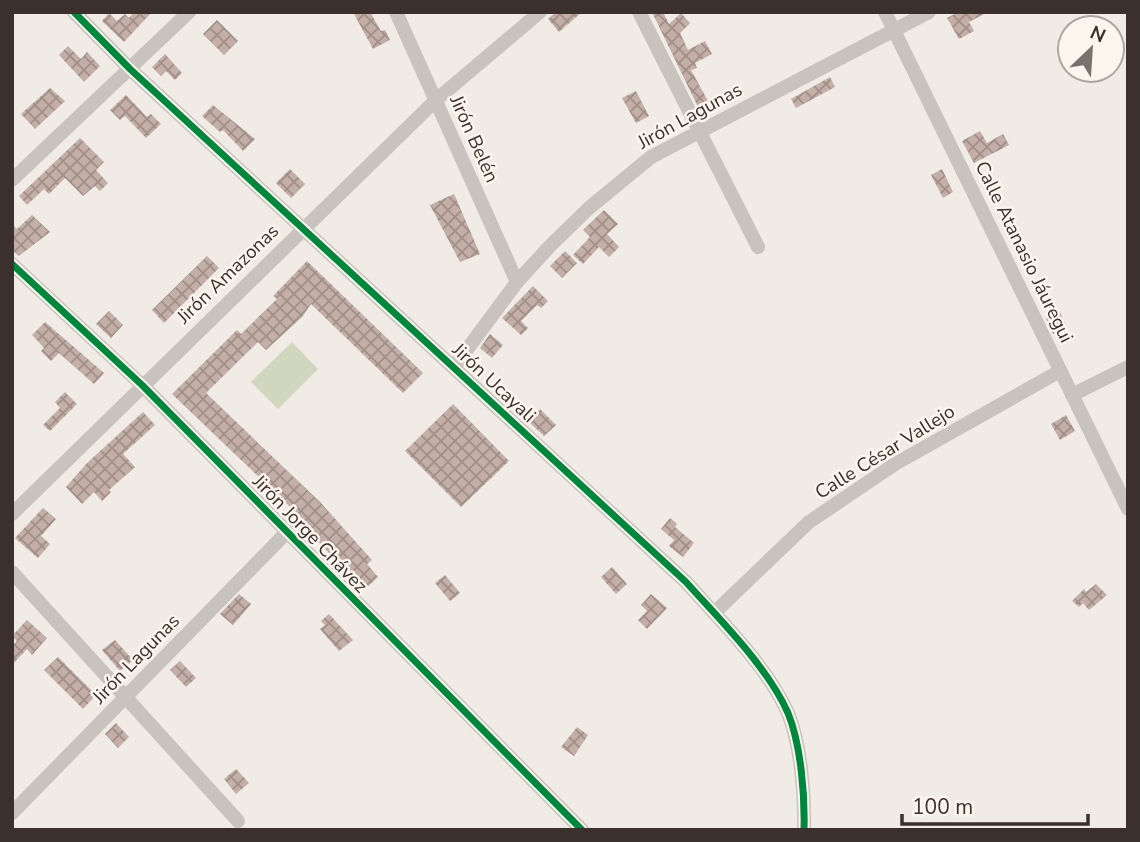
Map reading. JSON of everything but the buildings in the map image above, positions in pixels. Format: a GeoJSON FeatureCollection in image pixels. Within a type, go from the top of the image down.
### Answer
{"type":"FeatureCollection","features":[{"type":"Feature","properties":{"kind":"street","name":"Jirón Ucayali"},"geometry":{"type":"LineString","coordinates":[[74,12],[130,69],[685,582],[713,613],[759,668],[788,713],[805,799],[804,830]]}},
{"type":"Feature","properties":{"kind":"street"},"geometry":{"type":"LineString","coordinates":[[12,180],[189,12]]}},
{"type":"Feature","properties":{"kind":"street","name":"Jirón Belén"},"geometry":{"type":"LineString","coordinates":[[396,12],[517,282]]}},
{"type":"Feature","properties":{"kind":"street","name":"Jirón Amazonas"},"geometry":{"type":"LineString","coordinates":[[12,514],[436,100],[540,12]]}},
{"type":"Feature","properties":{"kind":"street"},"geometry":{"type":"LineString","coordinates":[[639,12],[701,129],[758,247]]}},
{"type":"Feature","properties":{"kind":"street","name":"Calle Atanasio Jáuregui"},"geometry":{"type":"LineString","coordinates":[[885,12],[1128,509]]}},
{"type":"Feature","properties":{"kind":"street","name":"Jirón Lagunas"},"geometry":{"type":"LineString","coordinates":[[453,367],[517,282],[560,237],[651,157],[929,12]]}},
{"type":"Feature","properties":{"kind":"street","name":"Jirón Jorge Chávez"},"geometry":{"type":"LineString","coordinates":[[12,264],[142,385],[582,830]]}},
{"type":"Feature","properties":{"kind":"street"},"geometry":{"type":"LineString","coordinates":[[1072,396],[1128,368]]}},
{"type":"Feature","properties":{"kind":"street","name":"Calle César Vallejo"},"geometry":{"type":"LineString","coordinates":[[713,613],[809,522],[895,464],[1060,371]]}},
{"type":"Feature","properties":{"kind":"street","name":"Jirón Lagunas"},"geometry":{"type":"LineString","coordinates":[[12,813],[287,532]]}},
{"type":"Feature","properties":{"kind":"street"},"geometry":{"type":"LineString","coordinates":[[12,572],[238,821]]}},
{"type":"Feature","properties":{"kind":"green space"},"geometry":{"type":"Polygon","coordinates":[[[292,342],[318,369],[278,409],[251,382],[292,342]]]}},
{"type":"Feature","properties":{"kind":"cycle path"},"geometry":{"type":"LineString","coordinates":[[74,12],[130,69],[686,582],[728,628],[768,678],[788,713],[801,771],[804,830]]}},
{"type":"Feature","properties":{"kind":"cycle path"},"geometry":{"type":"LineString","coordinates":[[12,264],[142,385],[582,830]]}}]}
